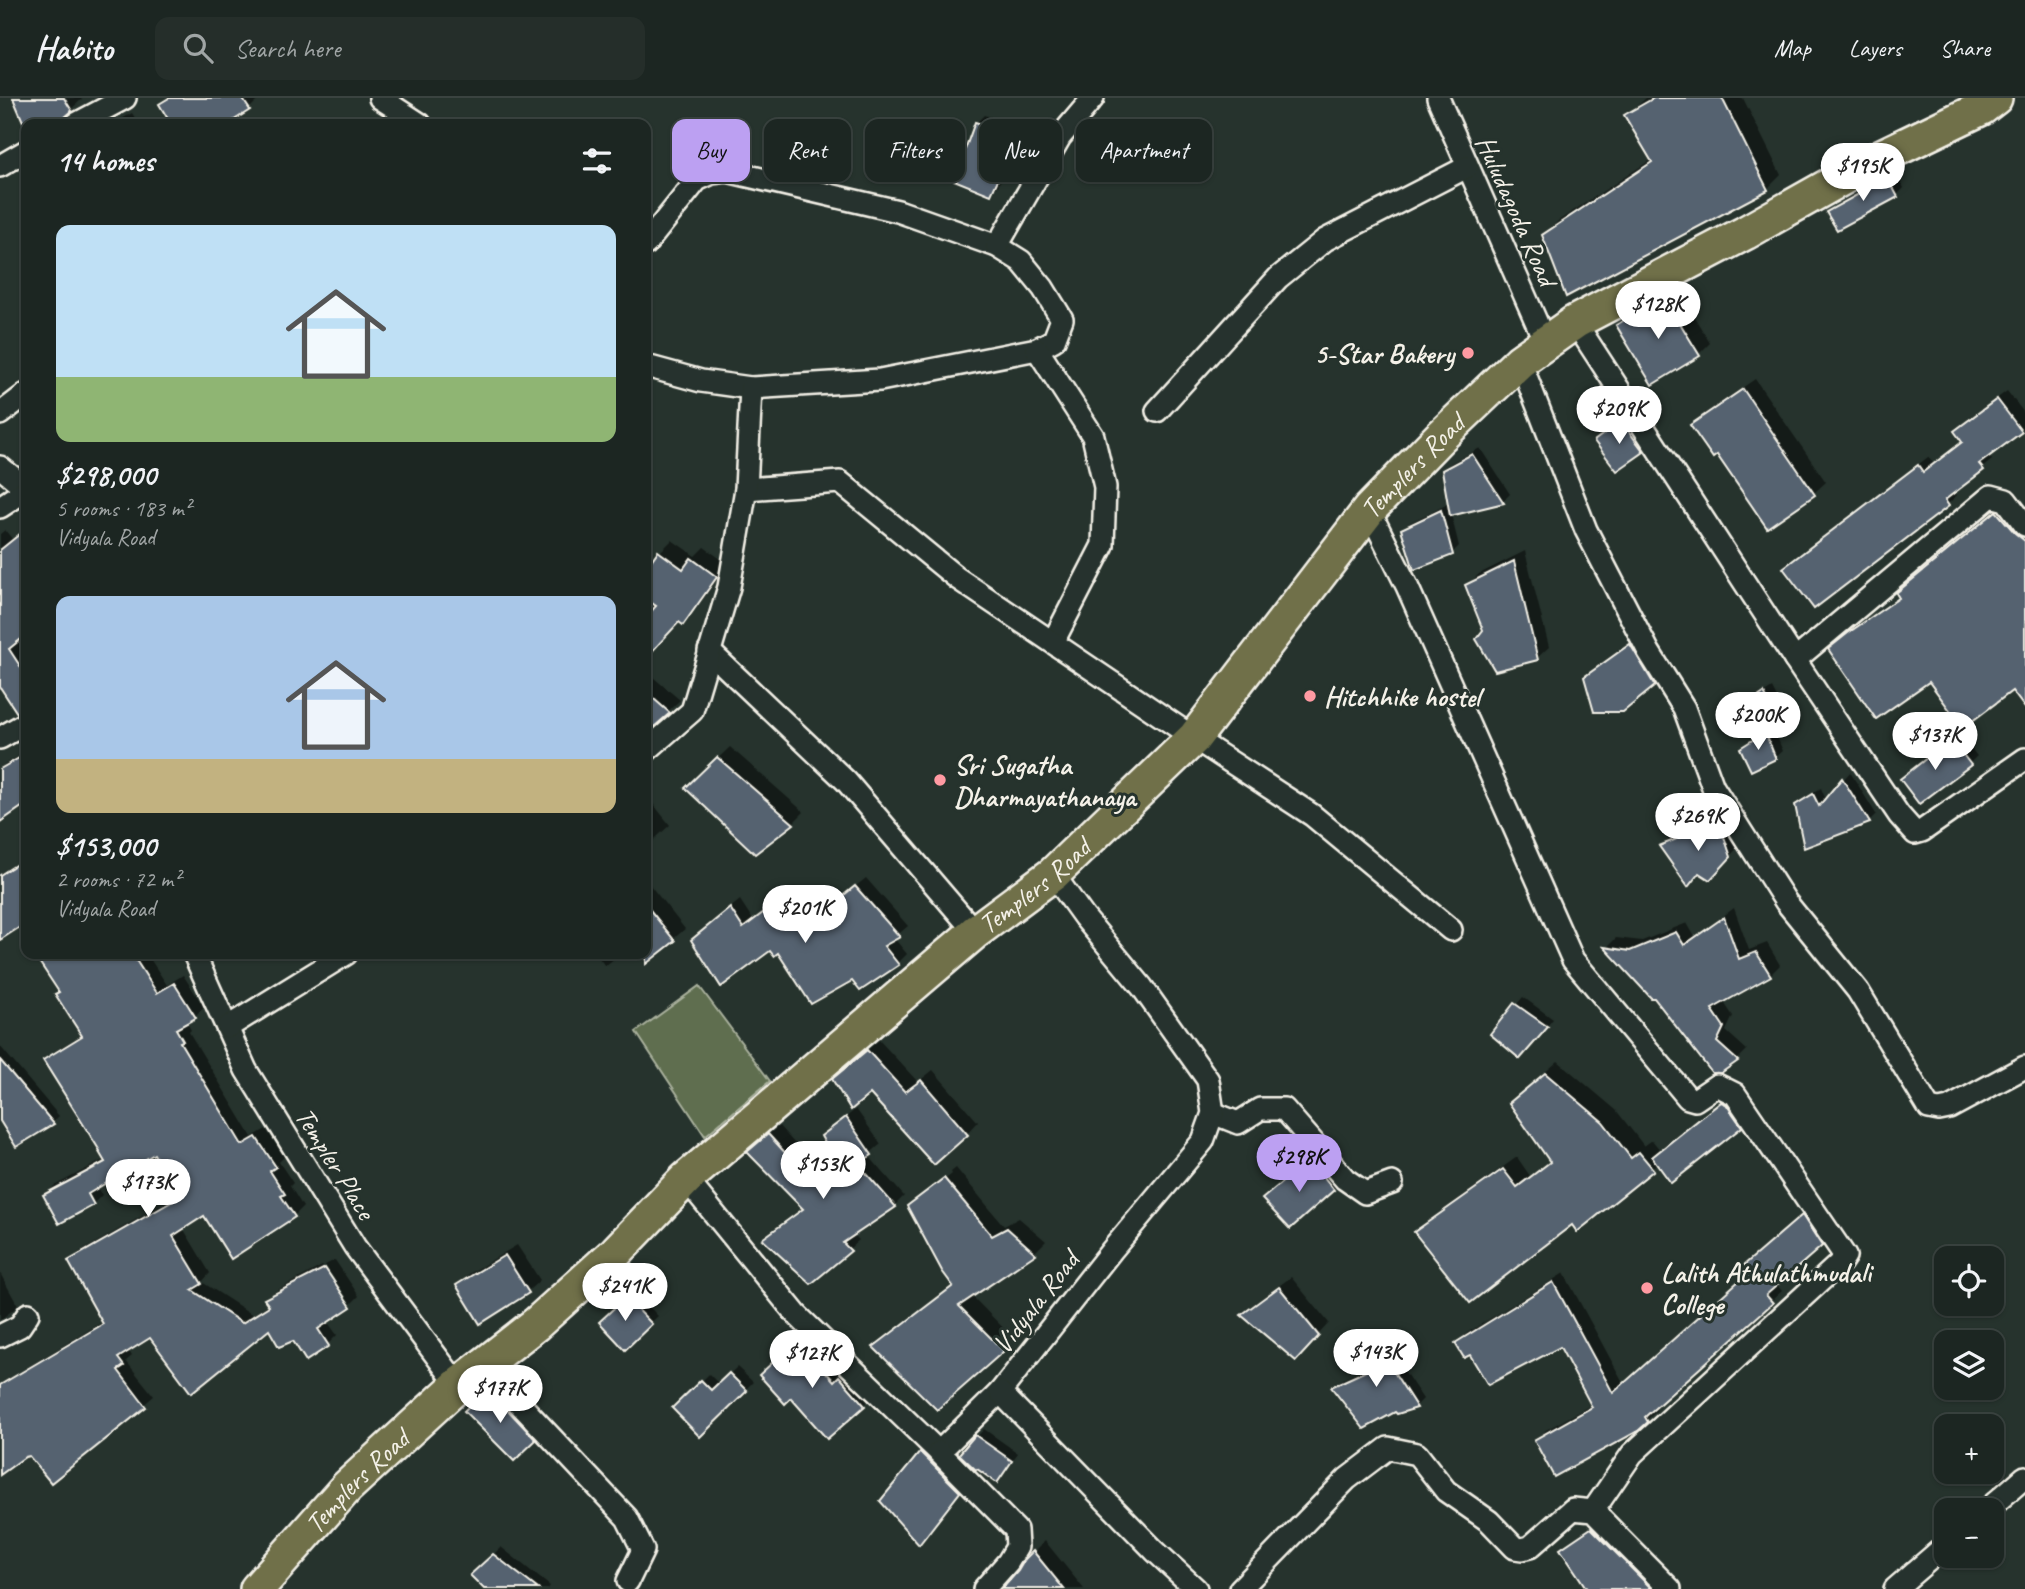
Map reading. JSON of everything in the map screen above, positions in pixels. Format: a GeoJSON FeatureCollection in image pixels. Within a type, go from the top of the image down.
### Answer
{"type":"FeatureCollection","features":[{"type":"Feature","properties":{"kind":"main road","name":"Templers Road"},"geometry":{"type":"LineString","coordinates":[[257,1589],[347,1487],[471,1375],[536,1324],[616,1252],[686,1179],[975,932],[1053,874],[1194,738],[1369,510],[1439,438],[1533,353],[1575,322],[1745,233],[1880,157],[1982,108],[1995,98]]}},
{"type":"Feature","properties":{"kind":"street"},"geometry":{"type":"LineString","coordinates":[[85,119],[125,98]]}},
{"type":"Feature","properties":{"kind":"street"},"geometry":{"type":"LineString","coordinates":[[380,98],[413,112]]}},
{"type":"Feature","properties":{"kind":"street"},"geometry":{"type":"LineString","coordinates":[[997,246],[1060,137],[1093,98]]}},
{"type":"Feature","properties":{"kind":"street","name":"Huludagoda Road"},"geometry":{"type":"LineString","coordinates":[[1438,98],[1467,167],[1533,353],[1586,530],[1649,652],[1684,708],[1713,787],[1786,902],[1858,991],[1929,1108],[1949,1108],[2025,1067]]}},
{"type":"Feature","properties":{"kind":"street"},"geometry":{"type":"LineString","coordinates":[[0,166],[21,154]]}},
{"type":"Feature","properties":{"kind":"street"},"geometry":{"type":"LineString","coordinates":[[1157,411],[1278,278],[1325,240],[1467,167]]}},
{"type":"Feature","properties":{"kind":"street"},"geometry":{"type":"LineString","coordinates":[[651,238],[697,180],[712,173],[727,171],[898,211],[997,246],[1021,261],[1043,288],[1062,319],[1054,340],[1037,349],[880,380],[751,388],[701,381],[651,367]]}},
{"type":"Feature","properties":{"kind":"street"},"geometry":{"type":"LineString","coordinates":[[1575,322],[1795,660],[1899,815],[1915,833],[1922,831],[2025,759]]}},
{"type":"Feature","properties":{"kind":"street"},"geometry":{"type":"LineString","coordinates":[[1037,349],[1093,436],[1105,487],[1103,545],[1052,642]]}},
{"type":"Feature","properties":{"kind":"street"},"geometry":{"type":"LineString","coordinates":[[651,747],[692,711],[729,587],[746,489],[751,388]]}},
{"type":"Feature","properties":{"kind":"street"},"geometry":{"type":"LineString","coordinates":[[0,414],[21,398]]}},
{"type":"Feature","properties":{"kind":"street"},"geometry":{"type":"LineString","coordinates":[[0,467],[21,485]]}},
{"type":"Feature","properties":{"kind":"street"},"geometry":{"type":"LineString","coordinates":[[746,489],[840,482],[957,578],[1312,815],[1451,930]]}},
{"type":"Feature","properties":{"kind":"street"},"geometry":{"type":"LineString","coordinates":[[0,507],[21,492]]}},
{"type":"Feature","properties":{"kind":"street"},"geometry":{"type":"LineString","coordinates":[[1795,660],[1991,496],[2006,500],[2025,525]]}},
{"type":"Feature","properties":{"kind":"street"},"geometry":{"type":"LineString","coordinates":[[1369,510],[1407,586],[1573,960],[1688,1098],[1695,1100],[1717,1085],[1735,1094],[1845,1256],[1632,1454],[1593,1511]]}},
{"type":"Feature","properties":{"kind":"street"},"geometry":{"type":"LineString","coordinates":[[709,650],[846,781],[975,932]]}},
{"type":"Feature","properties":{"kind":"street"},"geometry":{"type":"LineString","coordinates":[[0,738],[21,726]]}},
{"type":"Feature","properties":{"kind":"street"},"geometry":{"type":"LineString","coordinates":[[1053,874],[1142,987],[1208,1080],[1213,1113],[1238,1123],[1260,1109],[1284,1109],[1345,1179],[1364,1193],[1392,1183]]}},
{"type":"Feature","properties":{"kind":"street","name":"Templer Place"},"geometry":{"type":"LineString","coordinates":[[196,959],[246,1070],[355,1247],[471,1375],[627,1518],[643,1550],[628,1581]]}},
{"type":"Feature","properties":{"kind":"street"},"geometry":{"type":"LineString","coordinates":[[228,1027],[338,959]]}},
{"type":"Feature","properties":{"kind":"street","name":"Vidyala Road"},"geometry":{"type":"LineString","coordinates":[[939,1452],[1000,1392],[1112,1250],[1202,1142],[1213,1113]]}},
{"type":"Feature","properties":{"kind":"street"},"geometry":{"type":"LineString","coordinates":[[686,1179],[796,1314],[1016,1530],[1017,1546],[1013,1554],[984,1589]]}},
{"type":"Feature","properties":{"kind":"street"},"geometry":{"type":"LineString","coordinates":[[0,1336],[20,1326],[28,1314]]}},
{"type":"Feature","properties":{"kind":"street"},"geometry":{"type":"LineString","coordinates":[[1000,1392],[1196,1589]]}},
{"type":"Feature","properties":{"kind":"street"},"geometry":{"type":"LineString","coordinates":[[1240,1589],[1347,1479],[1388,1448],[1417,1454],[1446,1491],[1489,1521],[1515,1548],[1530,1547],[1573,1509],[1593,1511],[1670,1589]]}},
{"type":"Feature","properties":{"kind":"street"},"geometry":{"type":"LineString","coordinates":[[2000,1498],[2025,1477]]}},
{"type":"Feature","properties":{"kind":"street"},"geometry":{"type":"LineString","coordinates":[[1895,1589],[1934,1555]]}},
{"type":"Feature","properties":{"kind":"green space"},"geometry":{"type":"Polygon","coordinates":[[[699,986],[770,1081],[705,1136],[636,1032],[699,986]]]}},
{"type":"Feature","properties":{"kind":"building"},"geometry":{"type":"Polygon","coordinates":[[[13,98],[64,98],[72,111],[64,119],[22,119],[13,98]]]}},
{"type":"Feature","properties":{"kind":"building"},"geometry":{"type":"Polygon","coordinates":[[[169,98],[242,98],[250,110],[236,119],[168,119],[159,104],[169,98]]]}},
{"type":"Feature","properties":{"kind":"building"},"geometry":{"type":"Polygon","coordinates":[[[1654,98],[1722,98],[1768,190],[1566,297],[1542,235],[1652,162],[1624,115],[1654,98]]]}},
{"type":"Feature","properties":{"kind":"building"},"geometry":{"type":"Polygon","coordinates":[[[975,122],[979,123],[979,182],[997,182],[991,195],[959,182],[965,182],[965,150],[975,122]]]}},
{"type":"Feature","properties":{"kind":"building"},"geometry":{"type":"Polygon","coordinates":[[[1886,175],[1898,197],[1837,230],[1826,212],[1866,190],[1865,188],[1886,175]]]}},
{"type":"Feature","properties":{"kind":"building"},"geometry":{"type":"Polygon","coordinates":[[[1664,297],[1700,356],[1652,385],[1616,325],[1664,297]]]}},
{"type":"Feature","properties":{"kind":"building"},"geometry":{"type":"Polygon","coordinates":[[[1743,389],[1815,495],[1767,528],[1717,455],[1713,458],[1690,425],[1743,389]]]}},
{"type":"Feature","properties":{"kind":"building"},"geometry":{"type":"Polygon","coordinates":[[[1997,399],[2022,432],[1979,464],[1984,470],[1945,500],[1949,506],[1814,609],[1783,568],[1918,465],[1923,472],[1962,442],[1954,431],[1997,399]]]}},
{"type":"Feature","properties":{"kind":"building"},"geometry":{"type":"Polygon","coordinates":[[[1621,421],[1644,452],[1617,471],[1594,441],[1621,421]]]}},
{"type":"Feature","properties":{"kind":"building"},"geometry":{"type":"Polygon","coordinates":[[[1472,454],[1504,503],[1450,516],[1442,470],[1472,454]]]}},
{"type":"Feature","properties":{"kind":"building"},"geometry":{"type":"Polygon","coordinates":[[[1441,510],[1453,555],[1414,570],[1401,529],[1441,510]]]}},
{"type":"Feature","properties":{"kind":"building"},"geometry":{"type":"Polygon","coordinates":[[[1996,511],[2025,541],[2025,708],[2012,691],[1963,728],[1929,682],[1876,719],[1828,649],[1899,598],[1896,593],[1996,511]]]}},
{"type":"Feature","properties":{"kind":"building"},"geometry":{"type":"Polygon","coordinates":[[[21,533],[21,639],[9,649],[21,667],[21,712],[17,713],[0,687],[0,550],[21,533]]]}},
{"type":"Feature","properties":{"kind":"building"},"geometry":{"type":"Polygon","coordinates":[[[658,551],[683,569],[691,558],[717,577],[683,625],[679,622],[651,653],[651,612],[656,606],[651,602],[651,561],[658,551]]]}},
{"type":"Feature","properties":{"kind":"building"},"geometry":{"type":"Polygon","coordinates":[[[1514,561],[1538,660],[1495,671],[1476,639],[1483,630],[1465,585],[1514,561]]]}},
{"type":"Feature","properties":{"kind":"building"},"geometry":{"type":"Polygon","coordinates":[[[1630,644],[1655,686],[1623,712],[1594,712],[1584,677],[1630,644]]]}},
{"type":"Feature","properties":{"kind":"building"},"geometry":{"type":"Polygon","coordinates":[[[1764,693],[1780,724],[1754,738],[1736,712],[1764,693]]]}},
{"type":"Feature","properties":{"kind":"building"},"geometry":{"type":"Polygon","coordinates":[[[651,696],[670,713],[651,730],[651,696]]]}},
{"type":"Feature","properties":{"kind":"building"},"geometry":{"type":"Polygon","coordinates":[[[1765,732],[1776,759],[1751,771],[1740,748],[1765,732]]]}},
{"type":"Feature","properties":{"kind":"building"},"geometry":{"type":"Polygon","coordinates":[[[1951,739],[1971,765],[1919,804],[1900,779],[1951,739]]]}},
{"type":"Feature","properties":{"kind":"building"},"geometry":{"type":"Polygon","coordinates":[[[21,757],[21,807],[0,822],[0,769],[21,757]]]}},
{"type":"Feature","properties":{"kind":"building"},"geometry":{"type":"Polygon","coordinates":[[[717,757],[794,824],[755,854],[685,788],[717,757]]]}},
{"type":"Feature","properties":{"kind":"building"},"geometry":{"type":"Polygon","coordinates":[[[1842,778],[1870,823],[1804,848],[1795,805],[1813,794],[1819,806],[1842,778]]]}},
{"type":"Feature","properties":{"kind":"building"},"geometry":{"type":"Polygon","coordinates":[[[1719,822],[1731,857],[1710,880],[1699,873],[1688,887],[1659,846],[1719,822]]]}},
{"type":"Feature","properties":{"kind":"building"},"geometry":{"type":"Polygon","coordinates":[[[21,861],[21,926],[0,940],[0,875],[21,861]]]}},
{"type":"Feature","properties":{"kind":"building"},"geometry":{"type":"Polygon","coordinates":[[[855,886],[900,937],[884,946],[899,965],[860,991],[852,981],[811,1004],[778,953],[774,956],[770,951],[721,987],[691,940],[730,908],[743,928],[785,896],[806,926],[855,886]]]}},
{"type":"Feature","properties":{"kind":"building"},"geometry":{"type":"Polygon","coordinates":[[[651,911],[675,941],[646,964],[646,959],[651,959],[651,911]]]}},
{"type":"Feature","properties":{"kind":"building"},"geometry":{"type":"Polygon","coordinates":[[[1724,917],[1739,959],[1756,952],[1771,976],[1712,1009],[1724,1027],[1717,1042],[1738,1061],[1721,1073],[1712,1073],[1654,998],[1651,998],[1604,947],[1630,951],[1676,932],[1684,945],[1724,917]]]}},
{"type":"Feature","properties":{"kind":"building"},"geometry":{"type":"Polygon","coordinates":[[[37,959],[135,959],[157,993],[174,983],[196,1018],[176,1029],[183,1041],[180,1042],[242,1145],[256,1137],[276,1167],[270,1171],[285,1194],[281,1196],[295,1217],[231,1259],[204,1216],[173,1236],[202,1284],[192,1290],[242,1323],[269,1306],[264,1299],[325,1268],[351,1307],[318,1329],[329,1346],[306,1361],[293,1341],[279,1347],[269,1330],[191,1393],[150,1338],[118,1358],[124,1366],[118,1370],[146,1407],[51,1483],[29,1456],[0,1475],[0,1385],[103,1324],[68,1261],[180,1197],[154,1154],[88,1194],[94,1205],[59,1224],[43,1195],[105,1162],[43,1060],[82,1036],[55,994],[59,992],[37,959]]]}},
{"type":"Feature","properties":{"kind":"building"},"geometry":{"type":"Polygon","coordinates":[[[1514,1003],[1548,1027],[1520,1059],[1490,1034],[1514,1003]]]}},
{"type":"Feature","properties":{"kind":"building"},"geometry":{"type":"Polygon","coordinates":[[[867,1050],[905,1092],[921,1080],[968,1135],[934,1165],[870,1094],[851,1110],[832,1079],[867,1050]]]}},
{"type":"Feature","properties":{"kind":"building"},"geometry":{"type":"Polygon","coordinates":[[[0,1060],[54,1124],[16,1147],[0,1121],[0,1060]]]}},
{"type":"Feature","properties":{"kind":"building"},"geometry":{"type":"Polygon","coordinates":[[[1545,1073],[1603,1122],[1631,1158],[1639,1152],[1654,1170],[1577,1232],[1572,1225],[1470,1303],[1414,1232],[1503,1169],[1517,1187],[1550,1162],[1509,1103],[1545,1073]]]}},
{"type":"Feature","properties":{"kind":"building"},"geometry":{"type":"Polygon","coordinates":[[[1721,1102],[1726,1104],[1742,1127],[1671,1183],[1652,1157],[1721,1102]]]}},
{"type":"Feature","properties":{"kind":"building"},"geometry":{"type":"Polygon","coordinates":[[[846,1117],[872,1155],[858,1164],[896,1207],[843,1243],[851,1251],[811,1284],[762,1239],[803,1209],[747,1152],[768,1134],[810,1180],[832,1156],[821,1136],[846,1117]]]}},
{"type":"Feature","properties":{"kind":"building"},"geometry":{"type":"Polygon","coordinates":[[[1310,1159],[1334,1190],[1290,1229],[1262,1199],[1310,1159]]]}},
{"type":"Feature","properties":{"kind":"building"},"geometry":{"type":"Polygon","coordinates":[[[944,1178],[992,1236],[1007,1228],[1036,1254],[959,1306],[1004,1351],[937,1410],[873,1347],[953,1286],[907,1206],[944,1178]]]}},
{"type":"Feature","properties":{"kind":"building"},"geometry":{"type":"Polygon","coordinates":[[[1802,1215],[1822,1246],[1766,1295],[1773,1303],[1645,1417],[1648,1422],[1638,1431],[1554,1477],[1534,1440],[1592,1407],[1560,1347],[1488,1385],[1470,1355],[1464,1358],[1455,1343],[1553,1282],[1613,1393],[1750,1271],[1744,1265],[1802,1215]]]}},
{"type":"Feature","properties":{"kind":"building"},"geometry":{"type":"Polygon","coordinates":[[[505,1255],[529,1293],[480,1324],[456,1285],[505,1255]]]}},
{"type":"Feature","properties":{"kind":"building"},"geometry":{"type":"Polygon","coordinates":[[[1279,1287],[1319,1336],[1296,1361],[1241,1315],[1279,1287]]]}},
{"type":"Feature","properties":{"kind":"building"},"geometry":{"type":"Polygon","coordinates":[[[626,1297],[652,1324],[625,1350],[599,1322],[626,1297]]]}},
{"type":"Feature","properties":{"kind":"building"},"geometry":{"type":"Polygon","coordinates":[[[797,1340],[834,1381],[839,1376],[865,1406],[827,1439],[791,1398],[785,1404],[759,1375],[797,1340]]]}},
{"type":"Feature","properties":{"kind":"building"},"geometry":{"type":"Polygon","coordinates":[[[1395,1343],[1409,1359],[1392,1369],[1417,1408],[1397,1414],[1395,1412],[1364,1429],[1331,1387],[1368,1370],[1362,1360],[1395,1343]]]}},
{"type":"Feature","properties":{"kind":"building"},"geometry":{"type":"Polygon","coordinates":[[[729,1373],[747,1391],[700,1437],[672,1408],[701,1380],[711,1390],[729,1373]]]}},
{"type":"Feature","properties":{"kind":"building"},"geometry":{"type":"Polygon","coordinates":[[[487,1388],[536,1440],[514,1461],[464,1411],[487,1388]]]}},
{"type":"Feature","properties":{"kind":"building"},"geometry":{"type":"Polygon","coordinates":[[[975,1435],[1012,1461],[997,1483],[976,1470],[959,1454],[975,1435]]]}},
{"type":"Feature","properties":{"kind":"building"},"geometry":{"type":"Polygon","coordinates":[[[920,1452],[960,1492],[919,1545],[880,1501],[920,1452]]]}},
{"type":"Feature","properties":{"kind":"building"},"geometry":{"type":"Polygon","coordinates":[[[1591,1528],[1652,1589],[1587,1589],[1560,1549],[1591,1528]]]}},
{"type":"Feature","properties":{"kind":"building"},"geometry":{"type":"Polygon","coordinates":[[[1033,1551],[1064,1589],[1002,1589],[1025,1559],[1033,1551]]]}},
{"type":"Feature","properties":{"kind":"building"},"geometry":{"type":"Polygon","coordinates":[[[493,1554],[538,1589],[484,1589],[470,1575],[493,1554]]]}},
{"type":"Feature","properties":{"kind":"place","name":"5-Star Bakery"},"geometry":{"type":"Point","coordinates":[1468,353]}},
{"type":"Feature","properties":{"kind":"place","name":"Hitchhike hostel"},"geometry":{"type":"Point","coordinates":[1310,696]}},
{"type":"Feature","properties":{"kind":"place","name":"Sri Sugatha Dharmayathanaya"},"geometry":{"type":"Point","coordinates":[940,780]}},
{"type":"Feature","properties":{"kind":"place","name":"Lalith Athulathmudali College"},"geometry":{"type":"Point","coordinates":[1647,1288]}}]}
